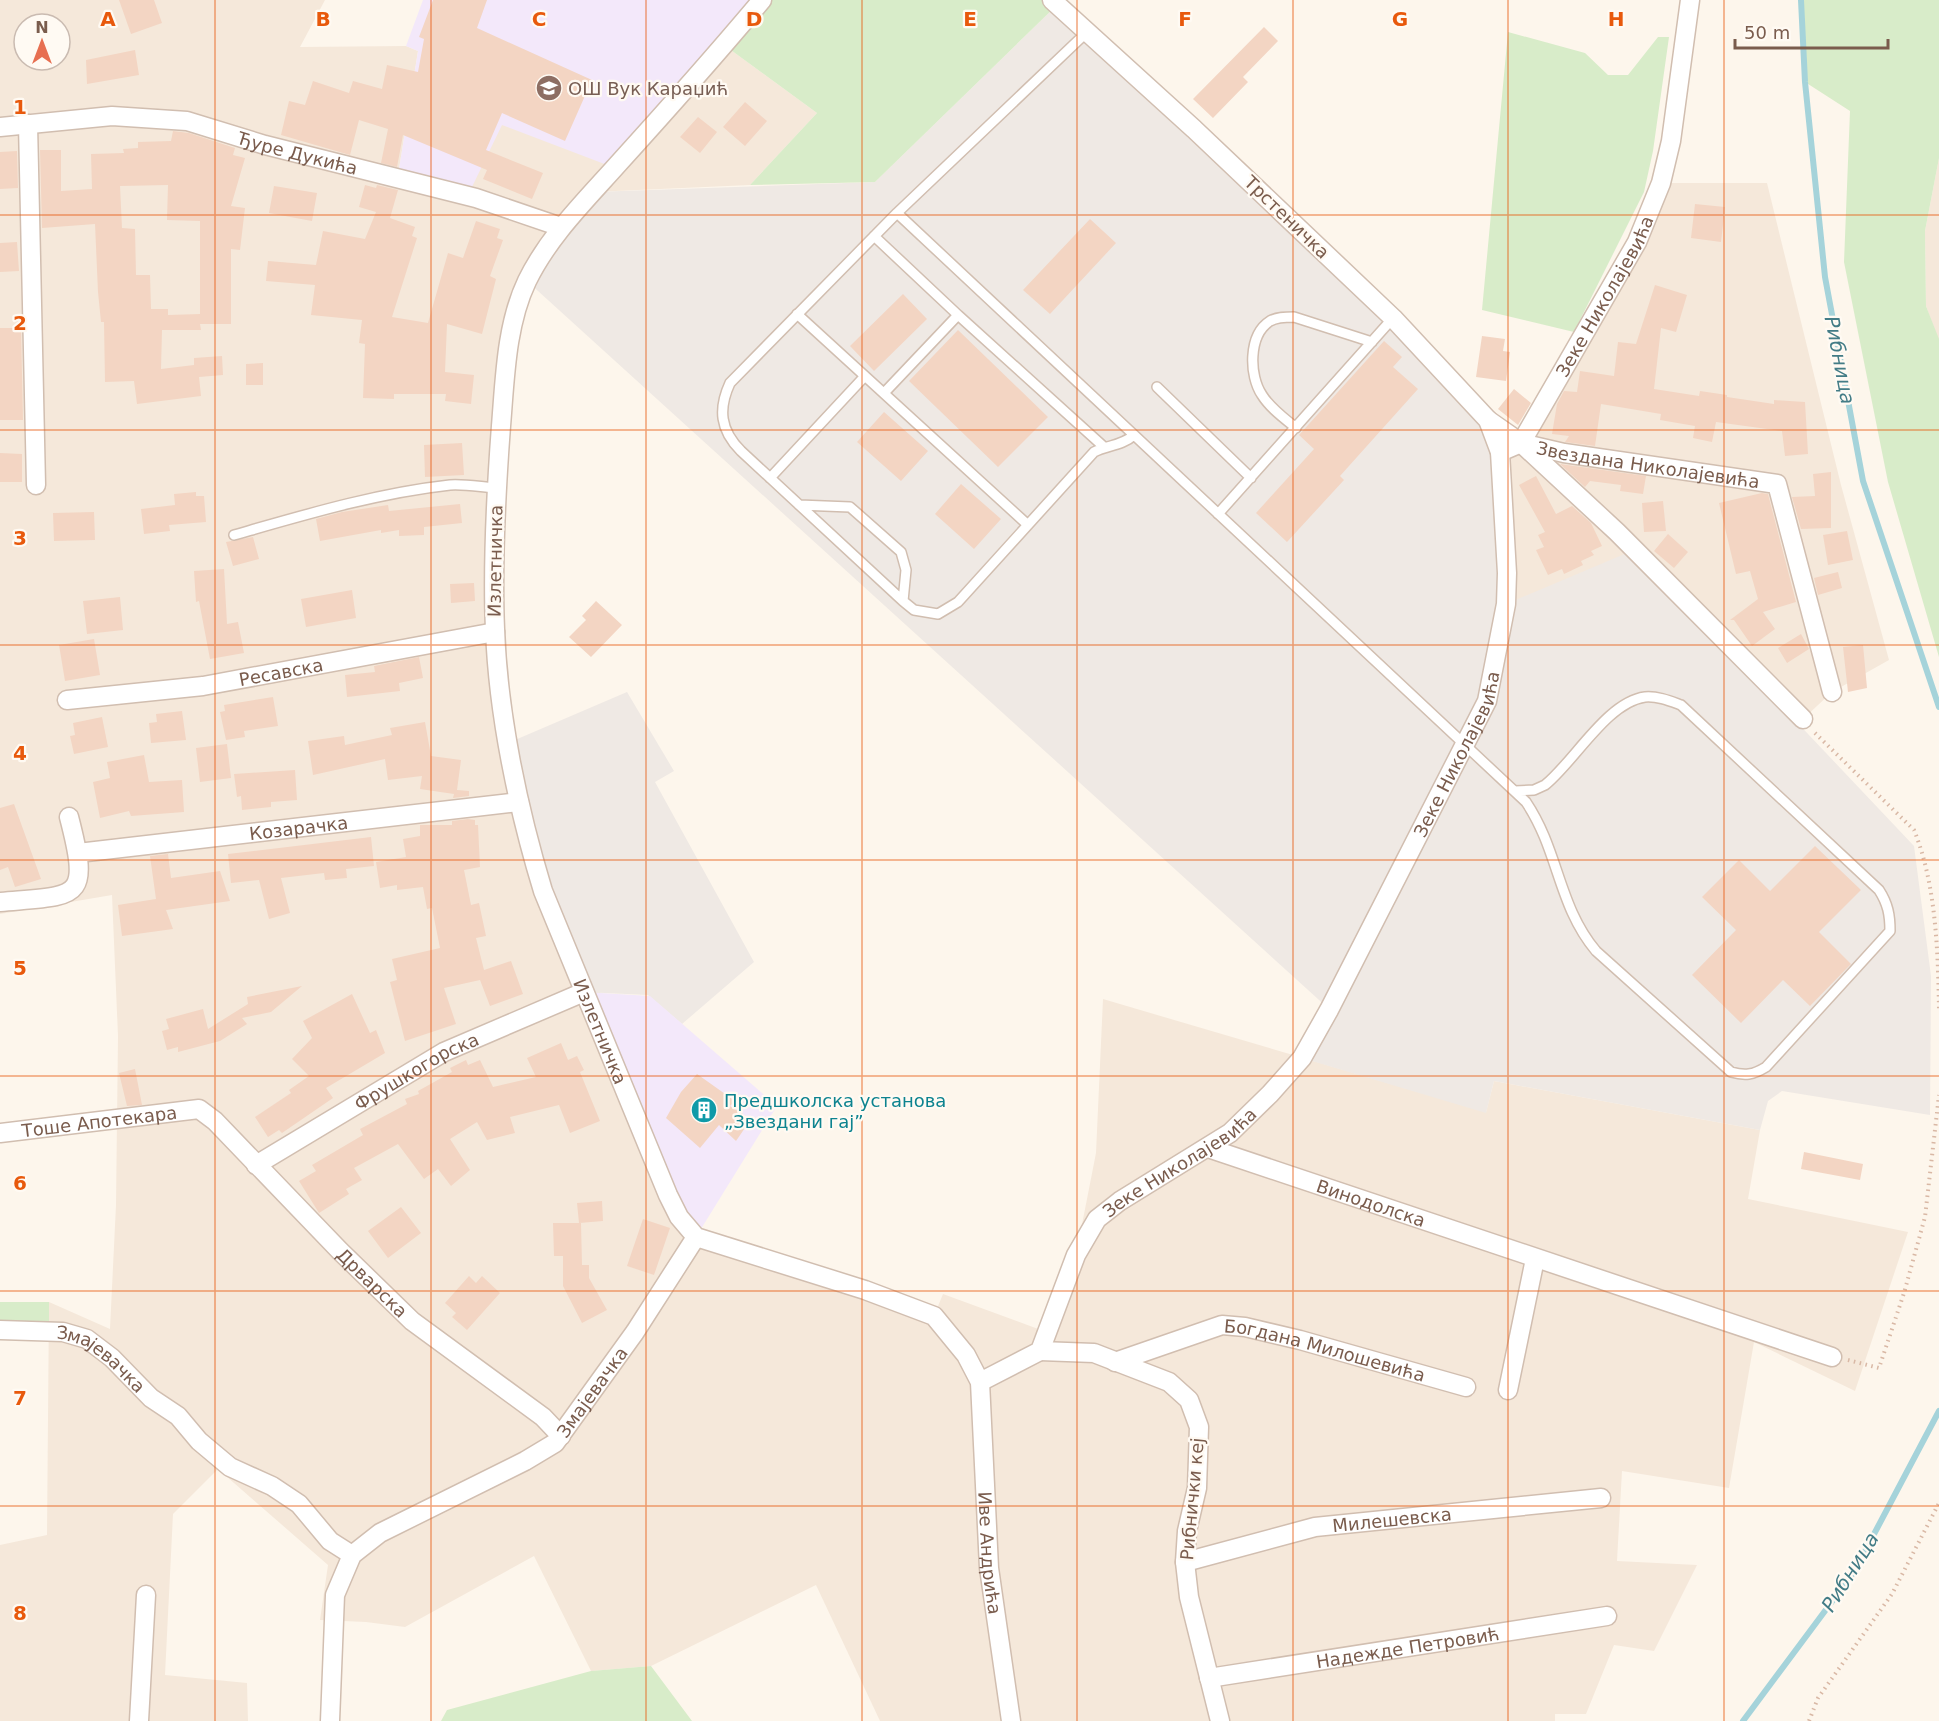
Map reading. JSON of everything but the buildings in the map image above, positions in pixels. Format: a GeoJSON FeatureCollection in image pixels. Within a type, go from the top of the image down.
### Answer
{"type":"FeatureCollection","features":[{"type":"Feature","properties":{"kind":"street","name":"Трстеничка"},"geometry":{"type":"LineString","coordinates":[[1052,0],[1194,129],[1393,318],[1488,420],[1500,452]]}},
{"type":"Feature","properties":{"kind":"street","name":"Зеке Николајевића"},"geometry":{"type":"LineString","coordinates":[[1521,443],[1637,242],[1661,183],[1671,141],[1690,0]]}},
{"type":"Feature","properties":{"kind":"street","name":"Излетничка"},"geometry":{"type":"LineString","coordinates":[[696,1236],[679,1217],[668,1195],[584,992],[543,891],[519,802],[508,743],[495,632],[496,488],[507,356],[514,318],[527,281],[561,227],[760,1]]}},
{"type":"Feature","properties":{"kind":"street","name":"Ђуре Дукића"},"geometry":{"type":"LineString","coordinates":[[0,127],[112,116],[187,121],[266,145],[476,198],[561,227]]}},
{"type":"Feature","properties":{"kind":"street"},"geometry":{"type":"LineString","coordinates":[[28,124],[36,485]]}},
{"type":"Feature","properties":{"kind":"street","name":"Звездана Николајевића"},"geometry":{"type":"LineString","coordinates":[[1488,420],[1521,443],[1617,532],[1803,719]]}},
{"type":"Feature","properties":{"kind":"street","name":"Звездана Николајевића"},"geometry":{"type":"LineString","coordinates":[[1521,443],[1564,453],[1777,484],[1832,692]]}},
{"type":"Feature","properties":{"kind":"street"},"geometry":{"type":"LineString","coordinates":[[1500,452],[1521,443]]}},
{"type":"Feature","properties":{"kind":"street","name":"Зеке Николајевића"},"geometry":{"type":"LineString","coordinates":[[1040,1351],[1076,1255],[1097,1219],[1120,1201],[1208,1148],[1230,1132],[1270,1094],[1302,1058],[1465,746],[1487,701],[1506,604],[1507,573],[1500,452]]}},
{"type":"Feature","properties":{"kind":"street","name":"Ресавска"},"geometry":{"type":"LineString","coordinates":[[67,700],[203,686],[495,632]]}},
{"type":"Feature","properties":{"kind":"street","name":"Козарачка"},"geometry":{"type":"LineString","coordinates":[[78,853],[519,802]]}},
{"type":"Feature","properties":{"kind":"street"},"geometry":{"type":"LineString","coordinates":[[0,902],[60,897],[77,884],[81,873],[69,817]]}},
{"type":"Feature","properties":{"kind":"street","name":"Фрушкогорска"},"geometry":{"type":"LineString","coordinates":[[256,1165],[444,1052],[584,992]]}},
{"type":"Feature","properties":{"kind":"street","name":"Дрварска"},"geometry":{"type":"LineString","coordinates":[[199,1109],[412,1321],[543,1417],[561,1436]]}},
{"type":"Feature","properties":{"kind":"street","name":"Тоше Апотекара"},"geometry":{"type":"LineString","coordinates":[[0,1133],[199,1109]]}},
{"type":"Feature","properties":{"kind":"street","name":"Винодолска"},"geometry":{"type":"LineString","coordinates":[[1208,1148],[1832,1357]]}},
{"type":"Feature","properties":{"kind":"street"},"geometry":{"type":"LineString","coordinates":[[696,1236],[865,1290],[934,1316],[966,1355],[980,1382],[1040,1351]]}},
{"type":"Feature","properties":{"kind":"street","name":"Змајевачка"},"geometry":{"type":"LineString","coordinates":[[330,1721],[335,1596],[352,1555],[380,1533],[525,1461],[561,1436],[635,1332],[696,1236]]}},
{"type":"Feature","properties":{"kind":"street"},"geometry":{"type":"LineString","coordinates":[[1508,1390],[1535,1258]]}},
{"type":"Feature","properties":{"kind":"street","name":"Богдана Милошевића"},"geometry":{"type":"LineString","coordinates":[[1115,1362],[1222,1325],[1245,1327],[1300,1340],[1466,1387]]}},
{"type":"Feature","properties":{"kind":"street","name":"Змајевачка"},"geometry":{"type":"LineString","coordinates":[[0,1330],[63,1332],[87,1339],[112,1358],[151,1398],[178,1416],[199,1441],[222,1460],[299,1504],[330,1541],[352,1555]]}},
{"type":"Feature","properties":{"kind":"street","name":"Рибнички кеј"},"geometry":{"type":"LineString","coordinates":[[1040,1351],[1094,1353],[1168,1382],[1189,1400],[1199,1427],[1197,1488],[1187,1531],[1185,1562],[1189,1597],[1220,1721]]}},
{"type":"Feature","properties":{"kind":"street","name":"Иве Андрића"},"geometry":{"type":"LineString","coordinates":[[980,1382],[989,1568],[1011,1721]]}},
{"type":"Feature","properties":{"kind":"street","name":"Милешевска"},"geometry":{"type":"LineString","coordinates":[[1185,1562],[1316,1527],[1601,1498]]}},
{"type":"Feature","properties":{"kind":"street"},"geometry":{"type":"LineString","coordinates":[[139,1721],[146,1595]]}},
{"type":"Feature","properties":{"kind":"street","name":"Надежде Петровић"},"geometry":{"type":"LineString","coordinates":[[1209,1678],[1607,1616]]}},
{"type":"Feature","properties":{"kind":"lane"},"geometry":{"type":"LineString","coordinates":[[1087,32],[897,213],[729,383],[723,397],[721,414],[730,440],[903,601],[914,610],[926,614],[938,614],[948,610],[1085,461],[1104,447],[1121,444],[1134,435]]}},
{"type":"Feature","properties":{"kind":"lane"},"geometry":{"type":"LineString","coordinates":[[897,213],[1526,802],[1545,834],[1571,916],[1582,935],[1596,951],[1731,1072],[1743,1075],[1756,1074],[1766,1067],[1890,931],[1890,914],[1886,900],[1879,890],[1681,705],[1663,698],[1647,697],[1632,700],[1617,710],[1545,785],[1534,790],[1515,791]]}},
{"type":"Feature","properties":{"kind":"lane"},"geometry":{"type":"LineString","coordinates":[[874,236],[1104,447]]}},
{"type":"Feature","properties":{"kind":"lane"},"geometry":{"type":"LineString","coordinates":[[797,314],[1028,525]]}},
{"type":"Feature","properties":{"kind":"lane"},"geometry":{"type":"LineString","coordinates":[[884,393],[958,315]]}},
{"type":"Feature","properties":{"kind":"lane"},"geometry":{"type":"LineString","coordinates":[[1296,428],[1271,406],[1256,383],[1252,369],[1254,352],[1263,328],[1276,319],[1294,317],[1372,342]]}},
{"type":"Feature","properties":{"kind":"lane"},"geometry":{"type":"LineString","coordinates":[[1218,514],[1393,318]]}},
{"type":"Feature","properties":{"kind":"lane"},"geometry":{"type":"LineString","coordinates":[[770,478],[865,376]]}},
{"type":"Feature","properties":{"kind":"lane"},"geometry":{"type":"LineString","coordinates":[[1157,387],[1251,478]]}},
{"type":"Feature","properties":{"kind":"lane","name":"Излетничка"},"geometry":{"type":"LineString","coordinates":[[234,535],[315,512],[401,494],[452,485],[496,488]]}},
{"type":"Feature","properties":{"kind":"lane"},"geometry":{"type":"LineString","coordinates":[[799,505],[850,507],[892,544],[905,560],[903,601]]}},
{"type":"Feature","properties":{"kind":"path"},"geometry":{"type":"LineString","coordinates":[[1803,719],[1914,830],[1922,850],[1930,896],[1939,1009]]}},
{"type":"Feature","properties":{"kind":"path"},"geometry":{"type":"LineString","coordinates":[[1832,1357],[1880,1368],[1925,1217],[1939,1095]]}},
{"type":"Feature","properties":{"kind":"path"},"geometry":{"type":"LineString","coordinates":[[1809,1721],[1818,1698],[1892,1594],[1939,1503]]}},
{"type":"Feature","properties":{"kind":"shaded area"},"geometry":{"type":"Polygon","coordinates":[[[0,0],[325,0],[300,47],[406,46],[418,51],[399,169],[502,125],[724,45],[817,113],[750,185],[593,192],[527,281],[496,488],[508,743],[687,1227],[934,1316],[943,1294],[1049,1333],[1076,1255],[1096,1153],[1103,999],[1486,1112],[1494,1081],[1760,1130],[1748,1199],[1908,1232],[1855,1391],[1754,1342],[1729,1488],[1622,1471],[1617,1561],[1697,1565],[1654,1651],[1614,1645],[1586,1714],[1555,1714],[1555,1721],[880,1721],[816,1585],[651,1666],[591,1671],[534,1556],[405,1627],[320,1620],[328,1565],[218,1469],[173,1514],[165,1675],[247,1683],[248,1721],[0,1721],[0,1545],[47,1535],[49,1302],[110,1329],[116,1205],[118,1036],[112,895],[0,914],[0,0]]]}},
{"type":"Feature","properties":{"kind":"shaded area","name":"ОШ Вук Караџић"},"geometry":{"type":"Polygon","coordinates":[[[423,0],[759,0],[615,168],[502,125],[471,189],[399,169],[418,51],[406,46],[423,0]]]}},
{"type":"Feature","properties":{"kind":"shaded area"},"geometry":{"type":"Polygon","coordinates":[[[1057,5],[1488,420],[1506,604],[1634,550],[1914,846],[1931,976],[1930,1115],[1782,1091],[1768,1101],[1760,1130],[1494,1081],[1486,1113],[1302,1058],[1329,1009],[527,281],[593,192],[875,182],[1057,5]]]}},
{"type":"Feature","properties":{"kind":"shaded area"},"geometry":{"type":"Polygon","coordinates":[[[1939,158],[1939,341],[1926,306],[1925,231],[1939,158]]]}},
{"type":"Feature","properties":{"kind":"shaded area"},"geometry":{"type":"Polygon","coordinates":[[[1661,183],[1767,183],[1841,485],[1889,660],[1832,692],[1803,719],[1506,604],[1500,452],[1521,443],[1661,183]]]}},
{"type":"Feature","properties":{"kind":"shaded area"},"geometry":{"type":"Polygon","coordinates":[[[627,692],[674,771],[655,782],[754,962],[682,1024],[648,995],[584,992],[543,891],[508,743],[627,692]]]}},
{"type":"Feature","properties":{"kind":"shaded area"},"geometry":{"type":"Polygon","coordinates":[[[584,992],[650,996],[777,1106],[696,1237],[584,992]]]}},
{"type":"Feature","properties":{"kind":"green space"},"geometry":{"type":"Polygon","coordinates":[[[762,0],[1052,0],[1057,5],[875,182],[750,185],[817,113],[724,45],[762,0]]]}},
{"type":"Feature","properties":{"kind":"green space"},"geometry":{"type":"Polygon","coordinates":[[[1801,0],[1939,0],[1939,158],[1925,231],[1926,306],[1939,339],[1939,657],[1888,482],[1844,262],[1850,111],[1805,82],[1801,0]]]}},
{"type":"Feature","properties":{"kind":"green space"},"geometry":{"type":"Polygon","coordinates":[[[1508,32],[1585,53],[1608,75],[1628,75],[1658,37],[1669,37],[1653,151],[1644,192],[1574,332],[1482,310],[1508,32]]]}},
{"type":"Feature","properties":{"kind":"green space"},"geometry":{"type":"Polygon","coordinates":[[[0,1302],[49,1302],[49,1331],[10,1321],[0,1322],[0,1302]]]}},
{"type":"Feature","properties":{"kind":"green space"},"geometry":{"type":"Polygon","coordinates":[[[651,1666],[692,1721],[441,1721],[447,1710],[591,1671],[651,1666]]]}},
{"type":"Feature","properties":{"kind":"waterway","name":"Рибница"},"geometry":{"type":"LineString","coordinates":[[1801,0],[1805,82],[1825,277],[1863,481],[1939,707]]}},
{"type":"Feature","properties":{"kind":"waterway","name":"Рибница"},"geometry":{"type":"LineString","coordinates":[[1743,1721],[1854,1572],[1939,1411]]}},
{"type":"Feature","properties":{"kind":"place","name":"ОШ Вук Караџић"},"geometry":{"type":"Point","coordinates":[549,88]}},
{"type":"Feature","properties":{"kind":"place","name":"Предшколска установа „Звездани гај”"},"geometry":{"type":"Point","coordinates":[704,1110]}}]}
